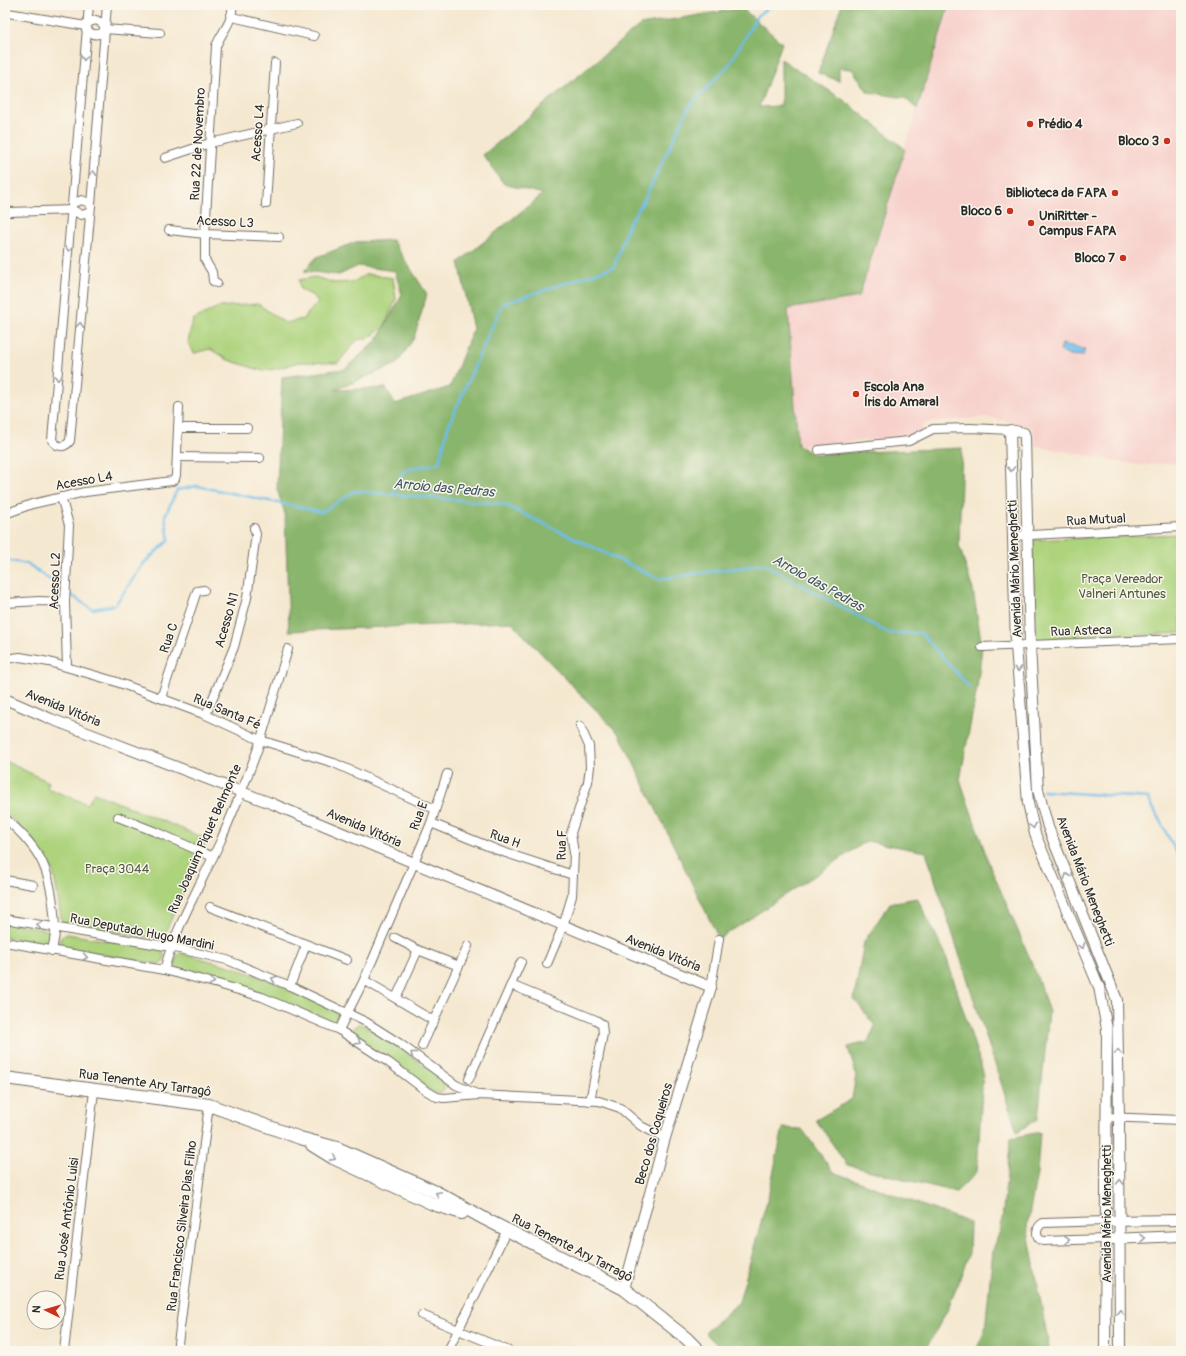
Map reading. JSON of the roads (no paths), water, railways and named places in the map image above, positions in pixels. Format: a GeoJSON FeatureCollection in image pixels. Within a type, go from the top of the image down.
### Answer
{"type":"FeatureCollection","features":[{"type":"Feature","properties":{"kind":"main road","name":"Rua Tenente Ary Tarragô"},"geometry":{"type":"LineString","coordinates":[[5,1078],[94,1091],[209,1105],[300,1138],[337,1148],[438,1193],[485,1219],[624,1289],[686,1338],[699,1351]]}},
{"type":"Feature","properties":{"kind":"street"},"geometry":{"type":"LineString","coordinates":[[89,5],[86,26],[73,207],[52,440],[56,445],[61,446],[66,445],[70,440],[107,5]]}},
{"type":"Feature","properties":{"kind":"street","name":"Rua 22 de Novembro"},"geometry":{"type":"LineString","coordinates":[[217,284],[213,281],[212,272],[205,260],[210,143],[216,46],[220,36],[228,26],[232,17],[233,5]]}},
{"type":"Feature","properties":{"kind":"street"},"geometry":{"type":"LineString","coordinates":[[8,13],[86,26],[94,35],[104,29],[160,34]]}},
{"type":"Feature","properties":{"kind":"street"},"geometry":{"type":"LineString","coordinates":[[232,17],[314,36]]}},
{"type":"Feature","properties":{"kind":"street"},"geometry":{"type":"LineString","coordinates":[[86,26],[96,20],[102,23],[104,29]]}},
{"type":"Feature","properties":{"kind":"street","name":"Acesso L4"},"geometry":{"type":"LineString","coordinates":[[266,204],[275,63]]}},
{"type":"Feature","properties":{"kind":"street"},"geometry":{"type":"LineString","coordinates":[[165,158],[210,143],[297,123]]}},
{"type":"Feature","properties":{"kind":"street"},"geometry":{"type":"LineString","coordinates":[[9,212],[73,207],[79,200],[86,201],[90,208],[88,214],[81,215],[73,207]]}},
{"type":"Feature","properties":{"kind":"street","name":"Acesso L3"},"geometry":{"type":"LineString","coordinates":[[169,230],[205,234],[279,237]]}},
{"type":"Feature","properties":{"kind":"street"},"geometry":{"type":"LineString","coordinates":[[179,407],[177,457],[260,458]]}},
{"type":"Feature","properties":{"kind":"street"},"geometry":{"type":"LineString","coordinates":[[178,428],[247,428]]}},
{"type":"Feature","properties":{"kind":"street","name":"Avenida Mário Meneghetti"},"geometry":{"type":"LineString","coordinates":[[819,450],[909,441],[933,429],[971,428],[1010,430],[1024,433],[1030,646],[1038,790],[1048,827],[1117,1000],[1120,1351]]}},
{"type":"Feature","properties":{"kind":"street","name":"Avenida Mário Meneghetti"},"geometry":{"type":"LineString","coordinates":[[1010,430],[1016,646],[1028,803],[1035,834],[1098,987],[1107,1030],[1105,1351]]}},
{"type":"Feature","properties":{"kind":"street","name":"Acesso L4"},"geometry":{"type":"LineString","coordinates":[[5,514],[32,504],[85,492],[169,482],[175,478],[176,475],[177,457]]}},
{"type":"Feature","properties":{"kind":"street","name":"Acesso L2"},"geometry":{"type":"LineString","coordinates":[[61,497],[69,525],[65,602],[67,666]]}},
{"type":"Feature","properties":{"kind":"street","name":"Rua Mutual"},"geometry":{"type":"LineString","coordinates":[[1012,536],[1181,527]]}},
{"type":"Feature","properties":{"kind":"street","name":"Acesso N1"},"geometry":{"type":"LineString","coordinates":[[206,715],[234,647],[247,598],[256,534],[254,528]]}},
{"type":"Feature","properties":{"kind":"street","name":"Rua C"},"geometry":{"type":"LineString","coordinates":[[161,698],[198,591],[204,590]]}},
{"type":"Feature","properties":{"kind":"street"},"geometry":{"type":"LineString","coordinates":[[5,603],[39,601],[65,602]]}},
{"type":"Feature","properties":{"kind":"street","name":"Rua Asteca"},"geometry":{"type":"LineString","coordinates":[[982,647],[1181,639]]}},
{"type":"Feature","properties":{"kind":"street","name":"Rua Joaquim Piquet Belmonte"},"geometry":{"type":"LineString","coordinates":[[164,970],[171,947],[192,899],[213,857],[241,792],[260,740],[288,649]]}},
{"type":"Feature","properties":{"kind":"street","name":"Rua Santa Fé"},"geometry":{"type":"LineString","coordinates":[[5,659],[20,657],[33,658],[67,666],[161,698],[206,715],[260,740],[334,763],[435,809]]}},
{"type":"Feature","properties":{"kind":"street","name":"Avenida Vitória"},"geometry":{"type":"LineString","coordinates":[[5,699],[51,719],[273,804],[711,987]]}},
{"type":"Feature","properties":{"kind":"street","name":"Rua F"},"geometry":{"type":"LineString","coordinates":[[547,964],[563,926],[572,896],[574,853],[572,833],[588,782],[590,767],[588,746],[580,726]]}},
{"type":"Feature","properties":{"kind":"street","name":"Rua E"},"geometry":{"type":"LineString","coordinates":[[338,1030],[364,980],[393,909],[414,863],[431,823],[447,774]]}},
{"type":"Feature","properties":{"kind":"street"},"geometry":{"type":"LineString","coordinates":[[1028,803],[1041,800]]}},
{"type":"Feature","properties":{"kind":"street"},"geometry":{"type":"LineString","coordinates":[[5,818],[24,836],[40,859],[47,874],[51,892],[55,928],[52,951]]}},
{"type":"Feature","properties":{"kind":"street"},"geometry":{"type":"LineString","coordinates":[[118,818],[161,834],[213,857]]}},
{"type":"Feature","properties":{"kind":"street","name":"Rua H"},"geometry":{"type":"LineString","coordinates":[[431,823],[500,851],[573,875]]}},
{"type":"Feature","properties":{"kind":"street"},"geometry":{"type":"LineString","coordinates":[[5,880],[33,885]]}},
{"type":"Feature","properties":{"kind":"street"},"geometry":{"type":"LineString","coordinates":[[1064,904],[1077,900]]}},
{"type":"Feature","properties":{"kind":"street"},"geometry":{"type":"LineString","coordinates":[[210,907],[347,960]]}},
{"type":"Feature","properties":{"kind":"street","name":"Rua Deputado Hugo Mardini"},"geometry":{"type":"LineString","coordinates":[[5,919],[171,947],[227,960],[290,986],[366,1022],[398,1043],[448,1080],[479,1095]]}},
{"type":"Feature","properties":{"kind":"street"},"geometry":{"type":"LineString","coordinates":[[395,938],[418,950],[459,966]]}},
{"type":"Feature","properties":{"kind":"street"},"geometry":{"type":"LineString","coordinates":[[711,987],[719,939]]}},
{"type":"Feature","properties":{"kind":"street"},"geometry":{"type":"LineString","coordinates":[[5,942],[164,970],[262,997],[338,1030],[440,1098],[446,1095],[449,1091],[450,1085],[448,1080]]}},
{"type":"Feature","properties":{"kind":"street"},"geometry":{"type":"LineString","coordinates":[[290,986],[306,945]]}},
{"type":"Feature","properties":{"kind":"street"},"geometry":{"type":"LineString","coordinates":[[422,1046],[468,946]]}},
{"type":"Feature","properties":{"kind":"street"},"geometry":{"type":"LineString","coordinates":[[396,998],[418,950]]}},
{"type":"Feature","properties":{"kind":"street"},"geometry":{"type":"LineString","coordinates":[[469,1079],[521,962]]}},
{"type":"Feature","properties":{"kind":"street"},"geometry":{"type":"LineString","coordinates":[[364,980],[434,1021]]}},
{"type":"Feature","properties":{"kind":"street"},"geometry":{"type":"LineString","coordinates":[[511,985],[596,1020],[602,1024],[603,1034],[590,1101]]}},
{"type":"Feature","properties":{"kind":"street","name":"Beco dos Coqueiros"},"geometry":{"type":"LineString","coordinates":[[624,1289],[665,1138],[711,987]]}},
{"type":"Feature","properties":{"kind":"street"},"geometry":{"type":"LineString","coordinates":[[1101,1002],[1117,1000]]}},
{"type":"Feature","properties":{"kind":"street","name":"Rua José Antônio Luisi"},"geometry":{"type":"LineString","coordinates":[[64,1351],[94,1091]]}},
{"type":"Feature","properties":{"kind":"street","name":"Rua Deputado Hugo Mardini"},"geometry":{"type":"LineString","coordinates":[[440,1098],[479,1095],[599,1101],[620,1108],[642,1126],[665,1138]]}},
{"type":"Feature","properties":{"kind":"street","name":"Rua Francisco Silveira Dias Filho"},"geometry":{"type":"LineString","coordinates":[[177,1351],[209,1105]]}},
{"type":"Feature","properties":{"kind":"street"},"geometry":{"type":"LineString","coordinates":[[1106,1117],[1181,1120]]}},
{"type":"Feature","properties":{"kind":"street"},"geometry":{"type":"LineString","coordinates":[[1181,1220],[1043,1223],[1037,1230],[1037,1237],[1043,1241],[1181,1236]]}},
{"type":"Feature","properties":{"kind":"street"},"geometry":{"type":"LineString","coordinates":[[448,1351],[507,1230]]}},
{"type":"Feature","properties":{"kind":"street"},"geometry":{"type":"LineString","coordinates":[[422,1315],[509,1351]]}},
{"type":"Feature","properties":{"kind":"water"},"geometry":{"type":"Polygon","coordinates":[[[1062,344],[1085,349],[1083,356],[1069,355],[1060,351],[1062,344]]]}},
{"type":"Feature","properties":{"kind":"waterway"},"geometry":{"type":"LineString","coordinates":[[392,494],[404,470],[439,463],[448,427],[502,304],[614,267],[629,223],[643,202],[690,105],[729,65],[757,16],[773,5]]}},
{"type":"Feature","properties":{"kind":"waterway","name":"Arroio das Pedras"},"geometry":{"type":"LineString","coordinates":[[68,593],[92,609],[115,605],[144,563],[169,540],[165,516],[177,490],[197,486],[322,512],[355,491],[503,504],[659,579],[764,564],[888,633],[921,633],[969,687]]}},
{"type":"Feature","properties":{"kind":"waterway","name":"Arroio das Pedras"},"geometry":{"type":"LineString","coordinates":[[5,560],[28,564],[64,590]]}},
{"type":"Feature","properties":{"kind":"waterway","name":"Arroio das Pedras"},"geometry":{"type":"LineString","coordinates":[[1043,791],[1148,798],[1181,861]]}},
{"type":"Feature","properties":{"kind":"place","name":"Prédio 4"},"geometry":{"type":"Point","coordinates":[1030,124]}},
{"type":"Feature","properties":{"kind":"place","name":"Bloco 3"},"geometry":{"type":"Point","coordinates":[1167,141]}},
{"type":"Feature","properties":{"kind":"place","name":"Biblioteca da FAPA"},"geometry":{"type":"Point","coordinates":[1115,193]}},
{"type":"Feature","properties":{"kind":"place","name":"Bloco 6"},"geometry":{"type":"Point","coordinates":[1010,211]}},
{"type":"Feature","properties":{"kind":"place","name":"UniRitter - Campus FAPA"},"geometry":{"type":"Point","coordinates":[1031,223]}},
{"type":"Feature","properties":{"kind":"place","name":"Bloco 7"},"geometry":{"type":"Point","coordinates":[1123,258]}},
{"type":"Feature","properties":{"kind":"place","name":"Escola Ana Íris do Amaral"},"geometry":{"type":"Point","coordinates":[856,394]}},
{"type":"Feature","properties":{"kind":"park label","name":"Praça Vereador Valneri Antunes"},"geometry":{"type":"Point","coordinates":[1122,586]}},
{"type":"Feature","properties":{"kind":"park label","name":"Praça 3044"},"geometry":{"type":"Point","coordinates":[117,869]}}]}
